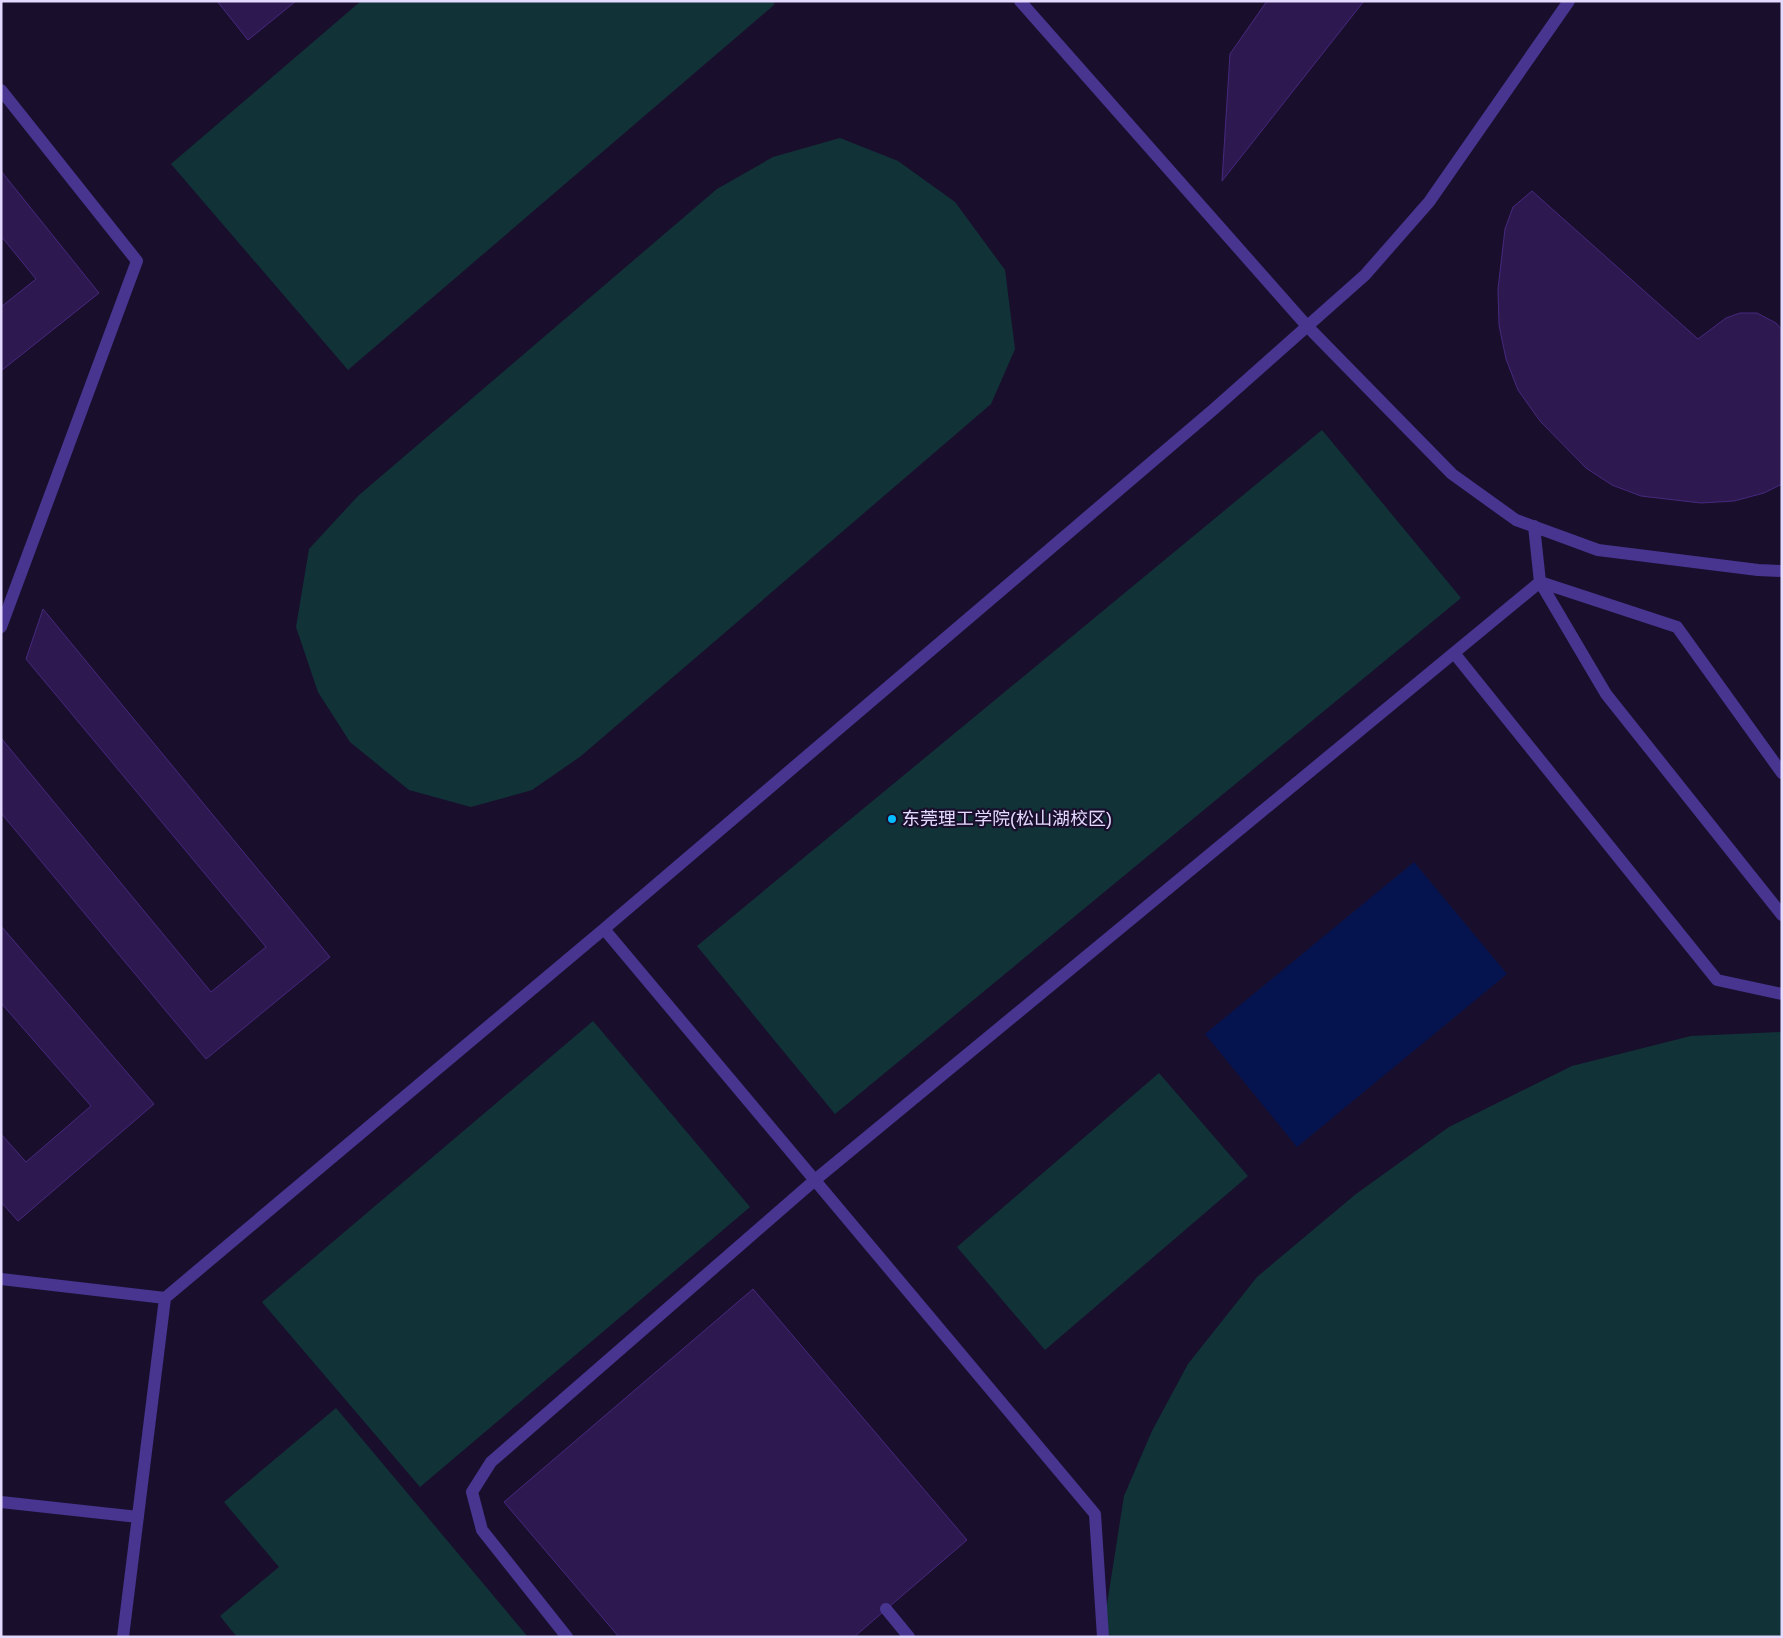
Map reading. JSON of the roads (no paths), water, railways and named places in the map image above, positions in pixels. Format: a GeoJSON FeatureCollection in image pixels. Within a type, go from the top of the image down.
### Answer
{"type":"FeatureCollection","features":[{"type":"Feature","properties":{"kind":"street"},"geometry":{"type":"LineString","coordinates":[[1020,1],[1307,326],[1452,474],[1516,520],[1598,550],[1758,570],[1782,571]]}},
{"type":"Feature","properties":{"kind":"street"},"geometry":{"type":"LineString","coordinates":[[123,1637],[165,1298],[604,929],[1214,409],[1365,275],[1429,202],[1569,1]]}},
{"type":"Feature","properties":{"kind":"street"},"geometry":{"type":"LineString","coordinates":[[1,90],[137,261],[1,627]]}},
{"type":"Feature","properties":{"kind":"street"},"geometry":{"type":"LineString","coordinates":[[1534,526],[1540,582],[1606,694],[1782,915]]}},
{"type":"Feature","properties":{"kind":"street"},"geometry":{"type":"LineString","coordinates":[[567,1637],[482,1530],[472,1492],[492,1462],[815,1180],[1540,582]]}},
{"type":"Feature","properties":{"kind":"street"},"geometry":{"type":"LineString","coordinates":[[1540,582],[1677,627],[1782,773]]}},
{"type":"Feature","properties":{"kind":"street"},"geometry":{"type":"LineString","coordinates":[[1454,653],[1718,980],[1782,994]]}},
{"type":"Feature","properties":{"kind":"street"},"geometry":{"type":"LineString","coordinates":[[604,929],[1095,1514],[1103,1637]]}},
{"type":"Feature","properties":{"kind":"street"},"geometry":{"type":"LineString","coordinates":[[1,1279],[165,1298]]}},
{"type":"Feature","properties":{"kind":"street"},"geometry":{"type":"LineString","coordinates":[[1,1502],[138,1517]]}},
{"type":"Feature","properties":{"kind":"street"},"geometry":{"type":"LineString","coordinates":[[886,1609],[909,1637]]}},
{"type":"Feature","properties":{"kind":"place","name":"东莞理工学院(松山湖校区)"},"geometry":{"type":"Point","coordinates":[892,819]}}]}
